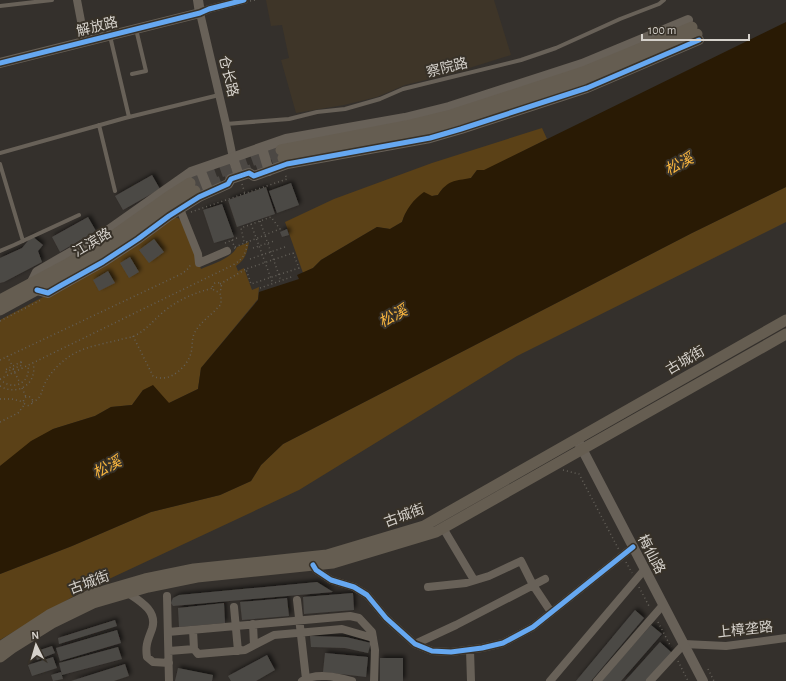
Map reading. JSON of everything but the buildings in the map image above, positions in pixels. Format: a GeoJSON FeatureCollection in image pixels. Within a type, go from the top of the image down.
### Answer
{"type":"FeatureCollection","features":[{"type":"Feature","properties":{"kind":"main road"},"geometry":{"type":"LineString","coordinates":[[282,158],[426,131],[452,124],[585,80],[694,30]]}},
{"type":"Feature","properties":{"kind":"main road","name":"江滨路"},"geometry":{"type":"LineString","coordinates":[[0,300],[34,287],[101,254],[192,187]]}},
{"type":"Feature","properties":{"kind":"main road","name":"江滨路"},"geometry":{"type":"LineString","coordinates":[[0,310],[34,287]]}},
{"type":"Feature","properties":{"kind":"main road","name":"古城街"},"geometry":{"type":"LineString","coordinates":[[0,647],[49,615],[90,595],[145,579],[194,569],[327,556],[424,526],[786,320]]}},
{"type":"Feature","properties":{"kind":"main road","name":"古城街"},"geometry":{"type":"LineString","coordinates":[[0,657],[52,623],[93,603],[148,587],[197,577],[333,563],[436,532],[786,334]]}},
{"type":"Feature","properties":{"kind":"street"},"geometry":{"type":"LineString","coordinates":[[77,0],[85,42]]}},
{"type":"Feature","properties":{"kind":"street","name":"仓长路"},"geometry":{"type":"LineString","coordinates":[[193,0],[219,95],[233,158]]}},
{"type":"Feature","properties":{"kind":"street","name":"仓长路"},"geometry":{"type":"LineString","coordinates":[[198,0],[198,14]]}},
{"type":"Feature","properties":{"kind":"street"},"geometry":{"type":"LineString","coordinates":[[198,14],[209,9],[244,0]]}},
{"type":"Feature","properties":{"kind":"street","name":"解放路"},"geometry":{"type":"LineString","coordinates":[[0,63],[198,14]]}},
{"type":"Feature","properties":{"kind":"street"},"geometry":{"type":"LineString","coordinates":[[282,158],[269,170],[254,176],[249,173],[231,179],[228,184],[199,197],[184,211],[103,262],[48,293],[34,287],[37,272],[103,234],[191,172],[286,140],[405,118],[449,108],[582,64],[694,30]]}},
{"type":"Feature","properties":{"kind":"street"},"geometry":{"type":"LineString","coordinates":[[262,148],[269,170]]}},
{"type":"Feature","properties":{"kind":"street"},"geometry":{"type":"LineString","coordinates":[[233,158],[239,176]]}},
{"type":"Feature","properties":{"kind":"street"},"geometry":{"type":"LineString","coordinates":[[200,169],[209,192]]}},
{"type":"Feature","properties":{"kind":"street"},"geometry":{"type":"LineString","coordinates":[[184,211],[198,254],[199,263],[231,249]]}},
{"type":"Feature","properties":{"kind":"street","name":"梅仙路"},"geometry":{"type":"LineString","coordinates":[[574,441],[640,575],[696,681]]}},
{"type":"Feature","properties":{"kind":"street"},"geometry":{"type":"LineString","coordinates":[[443,528],[474,580]]}},
{"type":"Feature","properties":{"kind":"street"},"geometry":{"type":"LineString","coordinates":[[313,565],[316,570],[331,580],[354,587],[367,595],[386,618],[415,644],[432,651],[451,652],[470,650],[502,643],[533,627],[628,551]]}},
{"type":"Feature","properties":{"kind":"street"},"geometry":{"type":"LineString","coordinates":[[428,587],[474,580],[489,576],[521,561],[533,585],[551,612]]}},
{"type":"Feature","properties":{"kind":"street"},"geometry":{"type":"LineString","coordinates":[[550,681],[640,575]]}},
{"type":"Feature","properties":{"kind":"street"},"geometry":{"type":"LineString","coordinates":[[415,644],[545,579]]}},
{"type":"Feature","properties":{"kind":"street"},"geometry":{"type":"LineString","coordinates":[[128,593],[143,603],[150,610],[152,627],[146,644],[147,657],[153,662],[169,663]]}},
{"type":"Feature","properties":{"kind":"street"},"geometry":{"type":"LineString","coordinates":[[167,596],[169,681]]}},
{"type":"Feature","properties":{"kind":"street"},"geometry":{"type":"LineString","coordinates":[[297,600],[304,680],[320,676],[337,677],[352,681]]}},
{"type":"Feature","properties":{"kind":"street"},"geometry":{"type":"LineString","coordinates":[[234,607],[238,651]]}},
{"type":"Feature","properties":{"kind":"street"},"geometry":{"type":"LineString","coordinates":[[597,681],[659,610]]}},
{"type":"Feature","properties":{"kind":"street"},"geometry":{"type":"LineString","coordinates":[[168,632],[350,616],[359,618],[372,632],[375,650],[374,681]]}},
{"type":"Feature","properties":{"kind":"street"},"geometry":{"type":"LineString","coordinates":[[341,617],[342,629]]}},
{"type":"Feature","properties":{"kind":"street"},"geometry":{"type":"LineString","coordinates":[[253,624],[254,645]]}},
{"type":"Feature","properties":{"kind":"street"},"geometry":{"type":"LineString","coordinates":[[192,630],[194,649],[198,654],[245,650],[274,635],[342,629],[373,638]]}},
{"type":"Feature","properties":{"kind":"street","name":"上樟垄路"},"geometry":{"type":"LineString","coordinates":[[679,649],[726,646],[786,638]]}},
{"type":"Feature","properties":{"kind":"street"},"geometry":{"type":"LineString","coordinates":[[168,651],[194,649]]}},
{"type":"Feature","properties":{"kind":"street"},"geometry":{"type":"LineString","coordinates":[[650,681],[679,649]]}},
{"type":"Feature","properties":{"kind":"street","name":"梅仙路"},"geometry":{"type":"LineString","coordinates":[[679,649],[703,681]]}},
{"type":"Feature","properties":{"kind":"street"},"geometry":{"type":"LineString","coordinates":[[470,650],[471,681]]}},
{"type":"Feature","properties":{"kind":"lane"},"geometry":{"type":"LineString","coordinates":[[0,6],[52,0]]}},
{"type":"Feature","properties":{"kind":"lane","name":"察院路"},"geometry":{"type":"LineString","coordinates":[[226,124],[289,119],[317,112],[345,108],[380,99],[403,89],[521,60],[556,48],[620,19],[659,4],[664,0]]}},
{"type":"Feature","properties":{"kind":"lane"},"geometry":{"type":"LineString","coordinates":[[132,74],[146,71],[136,29]]}},
{"type":"Feature","properties":{"kind":"lane"},"geometry":{"type":"LineString","coordinates":[[110,36],[128,117]]}},
{"type":"Feature","properties":{"kind":"lane"},"geometry":{"type":"LineString","coordinates":[[0,153],[128,117],[219,95]]}},
{"type":"Feature","properties":{"kind":"lane"},"geometry":{"type":"LineString","coordinates":[[99,125],[115,191]]}},
{"type":"Feature","properties":{"kind":"lane"},"geometry":{"type":"LineString","coordinates":[[0,164],[22,241]]}},
{"type":"Feature","properties":{"kind":"lane"},"geometry":{"type":"LineString","coordinates":[[0,251],[79,215]]}},
{"type":"Feature","properties":{"kind":"lane"},"geometry":{"type":"LineString","coordinates":[[277,622],[279,635]]}},
{"type":"Feature","properties":{"kind":"path"},"geometry":{"type":"LineString","coordinates":[[184,211],[286,180],[282,158]]}},
{"type":"Feature","properties":{"kind":"path"},"geometry":{"type":"LineString","coordinates":[[231,249],[244,242],[280,229],[271,217],[251,224],[241,228],[244,242]]}},
{"type":"Feature","properties":{"kind":"path"},"geometry":{"type":"LineString","coordinates":[[260,222],[281,281]]}},
{"type":"Feature","properties":{"kind":"path"},"geometry":{"type":"LineString","coordinates":[[251,224],[273,284]]}},
{"type":"Feature","properties":{"kind":"path"},"geometry":{"type":"LineString","coordinates":[[220,245],[238,238]]}},
{"type":"Feature","properties":{"kind":"path"},"geometry":{"type":"LineString","coordinates":[[28,365],[28,375],[20,384],[8,385],[0,379],[28,365],[233,266],[241,260],[245,253],[248,241]]}},
{"type":"Feature","properties":{"kind":"path"},"geometry":{"type":"LineString","coordinates":[[253,248],[274,241]]}},
{"type":"Feature","properties":{"kind":"path"},"geometry":{"type":"LineString","coordinates":[[250,259],[285,247]]}},
{"type":"Feature","properties":{"kind":"path"},"geometry":{"type":"LineString","coordinates":[[0,399],[12,399],[29,405],[41,396],[49,376],[70,356],[88,348],[133,336],[148,328],[172,305],[188,296],[213,288],[216,283],[220,284],[246,270],[293,253],[299,268],[251,284],[246,270]]}},
{"type":"Feature","properties":{"kind":"path"},"geometry":{"type":"LineString","coordinates":[[0,360],[177,276],[190,266],[193,259]]}},
{"type":"Feature","properties":{"kind":"path"},"geometry":{"type":"LineString","coordinates":[[260,288],[294,276]]}},
{"type":"Feature","properties":{"kind":"path"},"geometry":{"type":"LineString","coordinates":[[133,336],[153,376],[162,379],[174,375],[188,361],[191,354],[193,337],[196,331],[203,321],[221,304],[221,296],[219,291],[221,288],[220,284]]}},
{"type":"Feature","properties":{"kind":"path"},"geometry":{"type":"LineString","coordinates":[[213,288],[215,291],[219,291]]}},
{"type":"Feature","properties":{"kind":"path"},"geometry":{"type":"LineString","coordinates":[[0,322],[47,297]]}},
{"type":"Feature","properties":{"kind":"path"},"geometry":{"type":"LineString","coordinates":[[7,356],[20,384]]}},
{"type":"Feature","properties":{"kind":"path"},"geometry":{"type":"LineString","coordinates":[[0,386],[13,391],[22,388],[30,382],[32,378],[34,369],[33,363]]}},
{"type":"Feature","properties":{"kind":"path"},"geometry":{"type":"LineString","coordinates":[[0,422],[18,413],[26,397],[22,388]]}},
{"type":"Feature","properties":{"kind":"path"},"geometry":{"type":"LineString","coordinates":[[26,397],[30,397],[32,402]]}},
{"type":"Feature","properties":{"kind":"path"},"geometry":{"type":"LineString","coordinates":[[557,468],[579,474],[628,551],[679,649],[688,681]]}},
{"type":"Feature","properties":{"kind":"path"},"geometry":{"type":"LineString","coordinates":[[708,669],[714,681]]}},
{"type":"Feature","properties":{"kind":"shaded area"},"geometry":{"type":"Polygon","coordinates":[[[266,0],[494,0],[511,55],[450,74],[405,85],[377,97],[344,105],[296,113],[281,60],[289,58],[282,25],[271,26],[266,0]]]}},
{"type":"Feature","properties":{"kind":"shaded area"},"geometry":{"type":"Polygon","coordinates":[[[542,128],[547,139],[484,171],[477,170],[471,178],[443,188],[438,195],[432,196],[405,214],[402,222],[390,229],[377,227],[321,260],[313,268],[303,273],[285,222],[334,199],[432,163],[542,128]]]}},
{"type":"Feature","properties":{"kind":"shaded area"},"geometry":{"type":"Polygon","coordinates":[[[786,187],[786,222],[517,356],[299,490],[79,593],[0,640],[0,574],[72,546],[151,512],[220,495],[251,481],[261,465],[283,444],[692,233],[786,187]]]}},
{"type":"Feature","properties":{"kind":"shaded area"},"geometry":{"type":"Polygon","coordinates":[[[172,217],[178,218],[183,222],[201,269],[226,258],[237,247],[249,242],[245,256],[236,266],[238,271],[244,268],[252,290],[259,287],[258,299],[201,368],[198,389],[169,403],[143,390],[132,405],[111,407],[95,416],[53,429],[0,466],[0,320],[88,273],[172,217]]]}},
{"type":"Feature","properties":{"kind":"water","name":"松溪"},"geometry":{"type":"Polygon","coordinates":[[[786,22],[786,187],[692,233],[283,444],[261,465],[251,481],[220,495],[151,512],[72,546],[0,574],[0,466],[31,441],[53,429],[95,416],[111,407],[132,405],[143,390],[153,385],[169,403],[198,389],[201,368],[258,300],[259,292],[299,279],[297,275],[313,268],[321,260],[377,227],[390,229],[402,222],[410,205],[424,192],[432,196],[438,195],[445,186],[452,182],[471,178],[477,170],[484,170],[786,22]]]}},
{"type":"Feature","properties":{"kind":"tunnel"},"geometry":{"type":"LineString","coordinates":[[190,183],[281,150]]}},
{"type":"Feature","properties":{"kind":"tunnel"},"geometry":{"type":"LineString","coordinates":[[195,191],[283,158]]}},
{"type":"Feature","properties":{"kind":"cycle path"},"geometry":{"type":"LineString","coordinates":[[0,63],[200,13],[209,9],[244,0]]}},
{"type":"Feature","properties":{"kind":"cycle path"},"geometry":{"type":"LineString","coordinates":[[37,290],[48,293],[103,262],[169,216],[199,197],[228,184],[231,179],[249,173],[254,176],[287,164],[430,138],[461,129],[587,88],[699,40]]}},
{"type":"Feature","properties":{"kind":"cycle path"},"geometry":{"type":"LineString","coordinates":[[313,565],[316,570],[331,580],[354,587],[367,595],[386,618],[415,644],[432,651],[451,652],[482,648],[503,643],[533,627],[633,547]]}}]}
